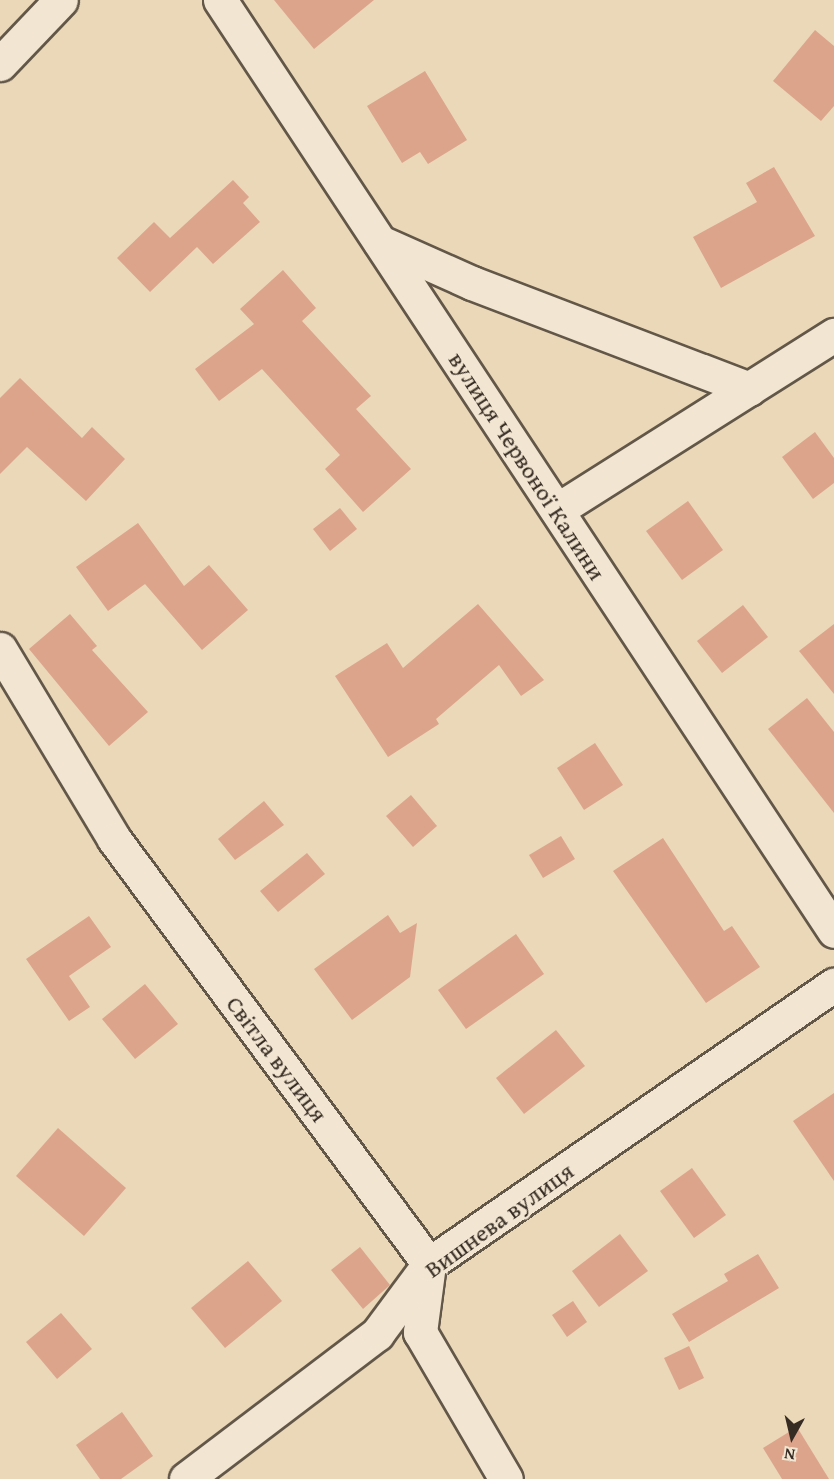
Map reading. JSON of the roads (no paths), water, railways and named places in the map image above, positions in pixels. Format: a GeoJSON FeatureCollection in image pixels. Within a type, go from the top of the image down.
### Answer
{"type":"FeatureCollection","features":[{"type":"Feature","properties":{"kind":"street"},"geometry":{"type":"LineString","coordinates":[[0,63],[61,0]]}},
{"type":"Feature","properties":{"kind":"street","name":"вулиця Червоної Калини"},"geometry":{"type":"LineString","coordinates":[[220,0],[834,932]]}},
{"type":"Feature","properties":{"kind":"street"},"geometry":{"type":"LineString","coordinates":[[380,242],[472,283],[749,389]]}},
{"type":"Feature","properties":{"kind":"street"},"geometry":{"type":"LineString","coordinates":[[557,510],[834,334]]}},
{"type":"Feature","properties":{"kind":"street","name":"Світла вулиця"},"geometry":{"type":"LineString","coordinates":[[0,649],[114,839],[429,1264]]}},
{"type":"Feature","properties":{"kind":"street","name":"Вишнева вулиця"},"geometry":{"type":"LineString","coordinates":[[186,1479],[376,1334],[429,1264],[834,985]]}},
{"type":"Feature","properties":{"kind":"street"},"geometry":{"type":"LineString","coordinates":[[429,1264],[420,1332],[506,1479]]}}]}
